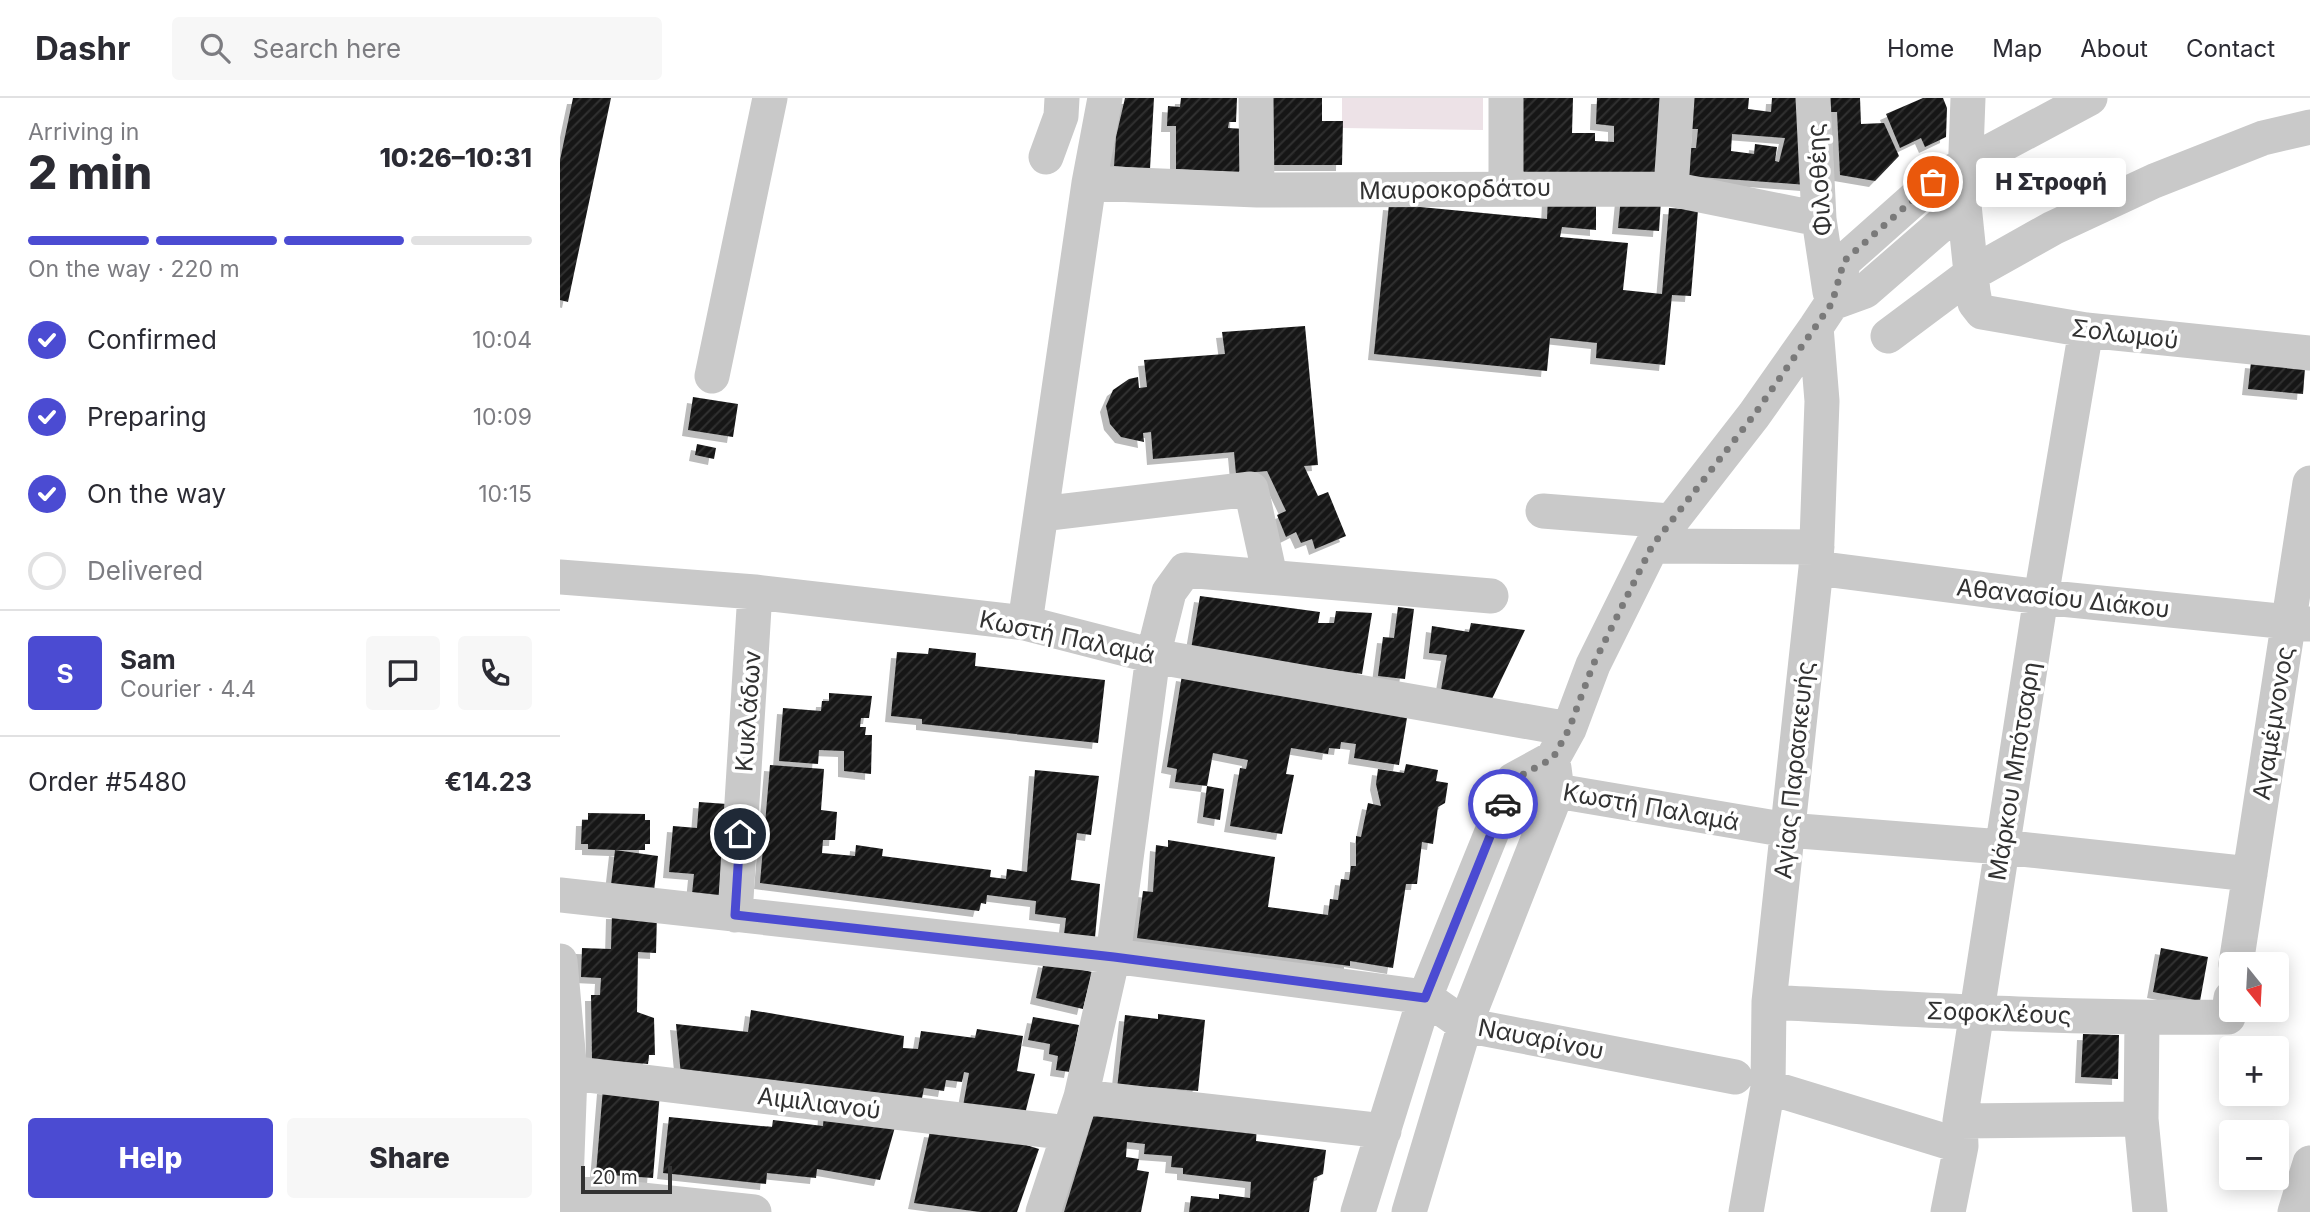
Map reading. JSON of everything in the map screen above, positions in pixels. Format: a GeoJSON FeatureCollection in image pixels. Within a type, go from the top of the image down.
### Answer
{"type":"FeatureCollection","features":[{"type":"Feature","properties":{"kind":"street"},"geometry":{"type":"LineString","coordinates":[[712,376],[770,98]]}},
{"type":"Feature","properties":{"kind":"street"},"geometry":{"type":"LineString","coordinates":[[1046,157],[1061,116],[1062,98]]}},
{"type":"Feature","properties":{"kind":"street"},"geometry":{"type":"LineString","coordinates":[[1025,623],[1088,183],[1105,98]]}},
{"type":"Feature","properties":{"kind":"street"},"geometry":{"type":"LineString","coordinates":[[1256,98],[1257,190]]}},
{"type":"Feature","properties":{"kind":"street"},"geometry":{"type":"LineString","coordinates":[[1506,98],[1506,187]]}},
{"type":"Feature","properties":{"kind":"street"},"geometry":{"type":"LineString","coordinates":[[1671,189],[1677,98]]}},
{"type":"Feature","properties":{"kind":"street","name":"Φιλοθέης"},"geometry":{"type":"LineString","coordinates":[[1813,98],[1824,315]]}},
{"type":"Feature","properties":{"kind":"street"},"geometry":{"type":"LineString","coordinates":[[1968,98],[1964,205],[1971,274]]}},
{"type":"Feature","properties":{"kind":"street"},"geometry":{"type":"LineString","coordinates":[[1409,1212],[1465,1024],[1593,665],[1661,533],[1754,415],[1824,315],[1844,261],[1933,182],[1965,162],[2090,98]]}},
{"type":"Feature","properties":{"kind":"street"},"geometry":{"type":"LineString","coordinates":[[1888,336],[1971,274],[2053,228],[2154,181],[2263,138],[2310,127]]}},
{"type":"Feature","properties":{"kind":"street","name":"Μαυροκορδάτου"},"geometry":{"type":"LineString","coordinates":[[1088,183],[1257,190],[1506,187],[1671,189],[1819,219]]}},
{"type":"Feature","properties":{"kind":"street"},"geometry":{"type":"LineString","coordinates":[[1824,315],[1866,291],[1964,205]]}},
{"type":"Feature","properties":{"kind":"street","name":"Σολωμού"},"geometry":{"type":"LineString","coordinates":[[1971,274],[1975,303],[1982,312],[2086,330],[2310,354]]}},
{"type":"Feature","properties":{"kind":"street","name":"Αγίας Παρασκευής"},"geometry":{"type":"LineString","coordinates":[[1746,1212],[1752,1082],[1769,1002],[1817,557],[1824,315]]}},
{"type":"Feature","properties":{"kind":"street","name":"Μάρκου Μπότσαρη"},"geometry":{"type":"LineString","coordinates":[[1948,1212],[2002,846],[2086,330]]}},
{"type":"Feature","properties":{"kind":"street","name":"Αγαμέμνονος"},"geometry":{"type":"LineString","coordinates":[[2238,952],[2250,874],[2299,623],[2310,483]]}},
{"type":"Feature","properties":{"kind":"street"},"geometry":{"type":"LineString","coordinates":[[1041,514],[1251,489],[1270,576]]}},
{"type":"Feature","properties":{"kind":"street","name":"Αθανασίου Διάκου"},"geometry":{"type":"LineString","coordinates":[[1543,511],[2041,597],[2299,623]]}},
{"type":"Feature","properties":{"kind":"street"},"geometry":{"type":"LineString","coordinates":[[1043,1212],[1081,1097],[1114,957],[1153,656],[1169,592],[1185,570],[1491,596]]}},
{"type":"Feature","properties":{"kind":"street","name":"Κωστή Παλαμά"},"geometry":{"type":"LineString","coordinates":[[560,577],[755,592],[1025,623],[1560,760],[1787,830],[2002,846],[2250,874]]}},
{"type":"Feature","properties":{"kind":"street","name":"Κυκλάδων"},"geometry":{"type":"LineString","coordinates":[[735,915],[755,592]]}},
{"type":"Feature","properties":{"kind":"street"},"geometry":{"type":"LineString","coordinates":[[1358,1212],[1425,998],[1513,780],[1560,760]]}},
{"type":"Feature","properties":{"kind":"street","name":"Ναυαρίνου"},"geometry":{"type":"LineString","coordinates":[[560,895],[1114,957],[1425,998],[1465,1024],[1752,1082],[1960,1134],[2141,1119]]}},
{"type":"Feature","properties":{"kind":"street"},"geometry":{"type":"LineString","coordinates":[[560,961],[570,1073],[566,1202],[754,1212]]}},
{"type":"Feature","properties":{"kind":"street","name":"Σοφοκλέους"},"geometry":{"type":"LineString","coordinates":[[1769,1002],[1976,1013],[2142,1018],[2219,1008]]}},
{"type":"Feature","properties":{"kind":"street"},"geometry":{"type":"LineString","coordinates":[[2142,1018],[2141,1119],[2150,1212]]}},
{"type":"Feature","properties":{"kind":"street","name":"Αιμιλιανού"},"geometry":{"type":"LineString","coordinates":[[570,1073],[1069,1133]]}},
{"type":"Feature","properties":{"kind":"street"},"geometry":{"type":"LineString","coordinates":[[1081,1097],[1384,1131]]}},
{"type":"Feature","properties":{"kind":"street"},"geometry":{"type":"LineString","coordinates":[[2295,1212],[2310,1163]]}},
{"type":"Feature","properties":{"kind":"shaded area"},"geometry":{"type":"Polygon","coordinates":[[[1342,98],[1483,98],[1483,130],[1342,128],[1342,98]]]}},
{"type":"Feature","properties":{"kind":"building"},"geometry":{"type":"Polygon","coordinates":[[[573,98],[611,98],[568,302],[560,300],[560,160],[573,98]]]}},
{"type":"Feature","properties":{"kind":"building"},"geometry":{"type":"Polygon","coordinates":[[[1125,98],[1154,98],[1150,169],[1114,166],[1116,137],[1125,98]]]}},
{"type":"Feature","properties":{"kind":"building"},"geometry":{"type":"Polygon","coordinates":[[[1181,98],[1237,98],[1236,122],[1229,122],[1228,128],[1246,129],[1245,173],[1176,169],[1176,126],[1167,126],[1168,106],[1180,107],[1181,98]]]}},
{"type":"Feature","properties":{"kind":"building"},"geometry":{"type":"Polygon","coordinates":[[[1270,98],[1322,98],[1322,121],[1343,121],[1342,165],[1269,165],[1270,98]]]}},
{"type":"Feature","properties":{"kind":"building"},"geometry":{"type":"Polygon","coordinates":[[[1523,98],[1573,98],[1572,133],[1595,133],[1595,141],[1614,142],[1614,126],[1596,124],[1597,98],[1668,98],[1664,178],[1521,173],[1523,98]]]}},
{"type":"Feature","properties":{"kind":"building"},"geometry":{"type":"Polygon","coordinates":[[[1691,98],[1749,98],[1748,109],[1771,112],[1772,98],[1805,98],[1807,185],[1686,176],[1689,148],[1696,148],[1698,129],[1689,129],[1691,98]],[[1732,134],[1731,151],[1754,154],[1755,144],[1777,147],[1775,161],[1779,162],[1785,138],[1732,134]]]}},
{"type":"Feature","properties":{"kind":"building"},"geometry":{"type":"Polygon","coordinates":[[[1824,98],[1860,98],[1861,124],[1884,123],[1899,156],[1875,181],[1840,175],[1837,112],[1825,112],[1824,98]]]}},
{"type":"Feature","properties":{"kind":"building"},"geometry":{"type":"Polygon","coordinates":[[[1923,98],[1943,98],[1947,108],[1946,137],[1925,147],[1921,138],[1900,148],[1886,114],[1923,98]]]}},
{"type":"Feature","properties":{"kind":"building"},"geometry":{"type":"Polygon","coordinates":[[[1548,196],[1596,196],[1596,230],[1562,227],[1560,237],[1628,243],[1623,290],[1662,294],[1669,208],[1698,210],[1691,296],[1672,295],[1665,365],[1596,358],[1597,343],[1550,338],[1547,371],[1374,354],[1389,204],[1547,219],[1548,196]]]}},
{"type":"Feature","properties":{"kind":"building"},"geometry":{"type":"Polygon","coordinates":[[[1621,197],[1661,200],[1659,231],[1618,228],[1621,197]]]}},
{"type":"Feature","properties":{"kind":"building"},"geometry":{"type":"Polygon","coordinates":[[[1305,326],[1318,465],[1304,466],[1318,496],[1328,492],[1346,536],[1315,549],[1312,539],[1301,543],[1296,532],[1286,537],[1277,515],[1286,511],[1267,471],[1236,474],[1234,452],[1153,459],[1151,432],[1143,433],[1144,442],[1121,437],[1110,424],[1106,406],[1113,390],[1129,379],[1138,377],[1139,388],[1147,387],[1144,360],[1225,354],[1222,332],[1305,326]]]}},
{"type":"Feature","properties":{"kind":"building"},"geometry":{"type":"Polygon","coordinates":[[[2251,362],[2305,368],[2303,394],[2248,389],[2251,362]]]}},
{"type":"Feature","properties":{"kind":"building"},"geometry":{"type":"Polygon","coordinates":[[[693,397],[738,404],[733,437],[688,430],[693,397]]]}},
{"type":"Feature","properties":{"kind":"building"},"geometry":{"type":"Polygon","coordinates":[[[697,444],[716,448],[714,459],[695,455],[697,444]]]}},
{"type":"Feature","properties":{"kind":"building"},"geometry":{"type":"Polygon","coordinates":[[[1200,596],[1320,612],[1318,623],[1334,623],[1336,611],[1372,613],[1362,674],[1191,649],[1200,596]]]}},
{"type":"Feature","properties":{"kind":"building"},"geometry":{"type":"Polygon","coordinates":[[[1398,607],[1414,609],[1405,679],[1378,676],[1383,637],[1394,638],[1398,607]]]}},
{"type":"Feature","properties":{"kind":"building"},"geometry":{"type":"Polygon","coordinates":[[[1471,623],[1525,630],[1491,701],[1441,690],[1447,655],[1429,653],[1432,626],[1469,632],[1471,623]]]}},
{"type":"Feature","properties":{"kind":"building"},"geometry":{"type":"Polygon","coordinates":[[[929,648],[976,653],[975,666],[1105,680],[1098,743],[922,724],[922,719],[891,716],[897,652],[928,654],[929,648]]]}},
{"type":"Feature","properties":{"kind":"building"},"geometry":{"type":"Polygon","coordinates":[[[1182,675],[1408,712],[1399,765],[1354,758],[1356,744],[1341,742],[1340,749],[1329,748],[1328,754],[1291,748],[1286,774],[1294,775],[1282,834],[1230,826],[1240,768],[1246,769],[1248,760],[1213,753],[1207,786],[1175,782],[1177,769],[1167,767],[1182,675]]]}},
{"type":"Feature","properties":{"kind":"building"},"geometry":{"type":"Polygon","coordinates":[[[829,693],[872,696],[869,718],[861,718],[860,727],[866,727],[865,735],[872,735],[871,774],[844,771],[844,751],[819,750],[818,764],[779,761],[783,708],[821,711],[822,701],[829,701],[829,693]]]}},
{"type":"Feature","properties":{"kind":"building"},"geometry":{"type":"Polygon","coordinates":[[[1406,764],[1438,770],[1436,781],[1448,783],[1445,803],[1438,807],[1433,844],[1422,842],[1417,884],[1406,884],[1393,968],[1350,961],[1350,966],[1137,938],[1143,891],[1153,892],[1156,845],[1168,847],[1168,840],[1275,857],[1268,907],[1328,915],[1330,899],[1338,900],[1341,879],[1349,880],[1351,866],[1356,866],[1356,836],[1361,837],[1368,803],[1381,806],[1376,784],[1378,769],[1404,773],[1406,764]]]}},
{"type":"Feature","properties":{"kind":"building"},"geometry":{"type":"Polygon","coordinates":[[[770,765],[824,769],[821,810],[837,812],[835,840],[823,840],[822,853],[855,856],[856,845],[883,849],[882,856],[991,870],[990,877],[1006,879],[1007,869],[1027,872],[1035,770],[1099,776],[1091,835],[1077,833],[1071,880],[1100,884],[1094,948],[1063,943],[1066,918],[1035,914],[1036,901],[987,895],[986,904],[981,903],[979,911],[760,883],[770,765]]]}},
{"type":"Feature","properties":{"kind":"building"},"geometry":{"type":"Polygon","coordinates":[[[1207,786],[1224,789],[1220,820],[1203,817],[1207,786]]]}},
{"type":"Feature","properties":{"kind":"building"},"geometry":{"type":"Polygon","coordinates":[[[699,802],[727,804],[719,896],[692,894],[694,874],[669,872],[673,826],[697,828],[699,802]]]}},
{"type":"Feature","properties":{"kind":"building"},"geometry":{"type":"Polygon","coordinates":[[[588,813],[645,814],[645,820],[650,820],[650,844],[645,844],[645,850],[588,849],[588,844],[581,844],[582,820],[588,820],[588,813]]]}},
{"type":"Feature","properties":{"kind":"building"},"geometry":{"type":"Polygon","coordinates":[[[615,850],[658,856],[654,891],[611,885],[615,850]]]}},
{"type":"Feature","properties":{"kind":"building"},"geometry":{"type":"Polygon","coordinates":[[[612,913],[657,914],[656,953],[638,952],[637,1012],[654,1018],[655,1055],[649,1055],[648,1064],[592,1059],[591,995],[600,995],[601,978],[581,977],[582,948],[611,949],[612,913]]]}},
{"type":"Feature","properties":{"kind":"building"},"geometry":{"type":"Polygon","coordinates":[[[2161,948],[2208,957],[2200,1001],[2153,992],[2161,948]]]}},
{"type":"Feature","properties":{"kind":"building"},"geometry":{"type":"Polygon","coordinates":[[[1044,961],[1092,972],[1083,1009],[1036,998],[1044,961]]]}},
{"type":"Feature","properties":{"kind":"building"},"geometry":{"type":"Polygon","coordinates":[[[751,1010],[904,1036],[903,1048],[918,1049],[921,1031],[975,1038],[977,1029],[1023,1036],[1017,1071],[1035,1074],[1025,1114],[963,1106],[969,1073],[964,1072],[962,1082],[946,1080],[944,1091],[924,1088],[921,1103],[681,1075],[676,1024],[748,1032],[751,1010]]]}},
{"type":"Feature","properties":{"kind":"building"},"geometry":{"type":"Polygon","coordinates":[[[1158,1014],[1205,1020],[1198,1091],[1151,1087],[1150,1092],[1117,1089],[1125,1015],[1158,1019],[1158,1014]]]}},
{"type":"Feature","properties":{"kind":"building"},"geometry":{"type":"Polygon","coordinates":[[[1033,1017],[1079,1025],[1070,1072],[1056,1070],[1058,1056],[1049,1054],[1050,1044],[1028,1040],[1033,1017]]]}},
{"type":"Feature","properties":{"kind":"building"},"geometry":{"type":"Polygon","coordinates":[[[2083,1034],[2119,1035],[2118,1079],[2081,1077],[2083,1034]]]}},
{"type":"Feature","properties":{"kind":"building"},"geometry":{"type":"Polygon","coordinates":[[[603,1088],[660,1092],[653,1178],[596,1174],[603,1088]]]}},
{"type":"Feature","properties":{"kind":"building"},"geometry":{"type":"Polygon","coordinates":[[[1095,1111],[1257,1125],[1256,1141],[1326,1150],[1323,1174],[1314,1178],[1309,1212],[1189,1212],[1191,1196],[1219,1199],[1219,1194],[1250,1198],[1251,1182],[1183,1174],[1183,1168],[1171,1167],[1172,1156],[1144,1154],[1145,1144],[1127,1142],[1126,1157],[1139,1159],[1137,1170],[1149,1172],[1141,1212],[1064,1212],[1095,1111]]]}},
{"type":"Feature","properties":{"kind":"building"},"geometry":{"type":"Polygon","coordinates":[[[824,1113],[897,1120],[880,1180],[817,1169],[816,1178],[767,1173],[766,1184],[663,1173],[669,1117],[772,1127],[773,1120],[823,1126],[824,1113]]]}},
{"type":"Feature","properties":{"kind":"building"},"geometry":{"type":"Polygon","coordinates":[[[930,1131],[1014,1141],[1039,1149],[1017,1212],[980,1212],[914,1203],[930,1131]]]}},
{"type":"Feature","properties":{"kind":"way so far"},"geometry":{"type":"LineString","coordinates":[[1503,804],[1513,780],[1553,758],[1569,729],[1593,665],[1652,546],[1754,415],[1816,327],[1832,303],[1844,261],[1933,182]]}},
{"type":"Feature","properties":{"kind":"place","name":"Η Στροφή"},"geometry":{"type":"Point","coordinates":[1933,182]}},
{"type":"Feature","properties":{"kind":"route"},"geometry":{"type":"LineString","coordinates":[[740,834],[735,915],[1114,957],[1425,998],[1503,804]]}}]}
